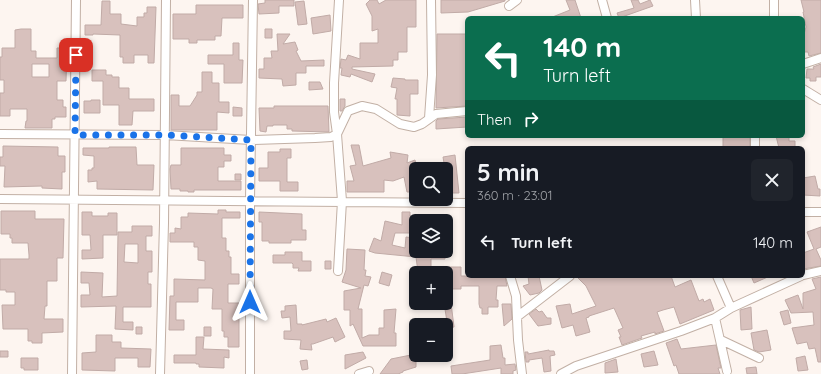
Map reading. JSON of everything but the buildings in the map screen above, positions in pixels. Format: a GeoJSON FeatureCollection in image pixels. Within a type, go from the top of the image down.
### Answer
{"type":"FeatureCollection","features":[{"type":"Feature","properties":{"kind":"street"},"geometry":{"type":"LineString","coordinates":[[72,374],[76,0]]}},
{"type":"Feature","properties":{"kind":"street"},"geometry":{"type":"LineString","coordinates":[[160,374],[164,200],[166,0]]}},
{"type":"Feature","properties":{"kind":"street"},"geometry":{"type":"LineString","coordinates":[[250,374],[250,200],[253,0]]}},
{"type":"Feature","properties":{"kind":"street"},"geometry":{"type":"LineString","coordinates":[[338,271],[342,201],[334,112],[334,83],[339,0]]}},
{"type":"Feature","properties":{"kind":"street"},"geometry":{"type":"LineString","coordinates":[[430,118],[432,76],[431,0]]}},
{"type":"Feature","properties":{"kind":"street"},"geometry":{"type":"LineString","coordinates":[[508,6],[517,0]]}},
{"type":"Feature","properties":{"kind":"street"},"geometry":{"type":"LineString","coordinates":[[602,0],[606,16]]}},
{"type":"Feature","properties":{"kind":"street"},"geometry":{"type":"LineString","coordinates":[[695,0],[696,16]]}},
{"type":"Feature","properties":{"kind":"street"},"geometry":{"type":"LineString","coordinates":[[774,0],[774,16]]}},
{"type":"Feature","properties":{"kind":"street"},"geometry":{"type":"LineString","coordinates":[[805,63],[821,58]]}},
{"type":"Feature","properties":{"kind":"street"},"geometry":{"type":"LineString","coordinates":[[805,90],[821,100]]}},
{"type":"Feature","properties":{"kind":"street"},"geometry":{"type":"LineString","coordinates":[[0,134],[165,135],[251,140],[315,138],[331,137],[337,134],[348,111],[362,106],[376,109],[400,124],[414,127],[422,124],[436,114],[465,111]]}},
{"type":"Feature","properties":{"kind":"street"},"geometry":{"type":"LineString","coordinates":[[0,199],[465,202]]}},
{"type":"Feature","properties":{"kind":"street"},"geometry":{"type":"LineString","coordinates":[[805,212],[821,212]]}},
{"type":"Feature","properties":{"kind":"street"},"geometry":{"type":"LineString","coordinates":[[805,275],[821,271]]}},
{"type":"Feature","properties":{"kind":"street"},"geometry":{"type":"LineString","coordinates":[[511,278],[516,296],[518,340],[522,374]]}},
{"type":"Feature","properties":{"kind":"street"},"geometry":{"type":"LineString","coordinates":[[518,316],[567,278]]}},
{"type":"Feature","properties":{"kind":"street"},"geometry":{"type":"LineString","coordinates":[[719,278],[731,308]]}},
{"type":"Feature","properties":{"kind":"street"},"geometry":{"type":"LineString","coordinates":[[561,374],[576,366],[715,318],[731,308],[798,278]]}},
{"type":"Feature","properties":{"kind":"street"},"geometry":{"type":"LineString","coordinates":[[715,318],[727,371]]}},
{"type":"Feature","properties":{"kind":"street"},"geometry":{"type":"LineString","coordinates":[[721,340],[759,358]]}},
{"type":"Feature","properties":{"kind":"street"},"geometry":{"type":"LineString","coordinates":[[359,374],[369,371]]}},
{"type":"Feature","properties":{"kind":"route"},"geometry":{"type":"LineString","coordinates":[[76,55],[75,135],[165,135],[251,140],[250,302]]}}]}
